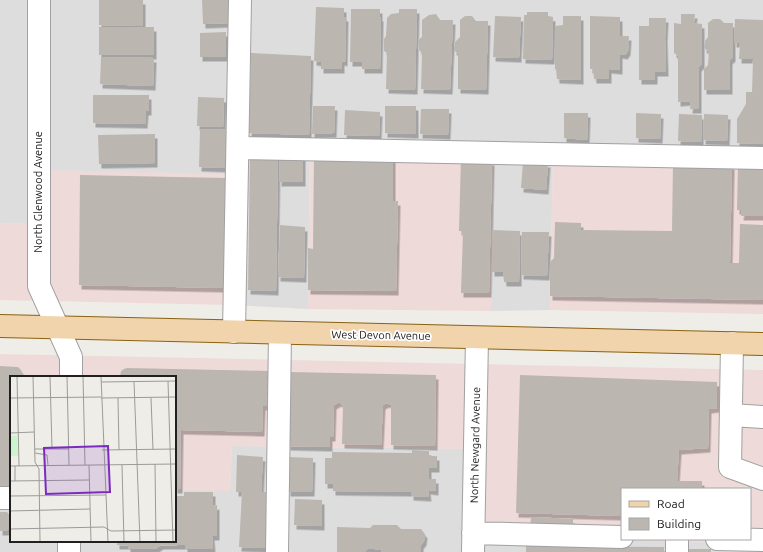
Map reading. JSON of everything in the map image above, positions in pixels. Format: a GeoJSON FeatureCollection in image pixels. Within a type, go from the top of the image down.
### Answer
{"type":"FeatureCollection","features":[{"type":"Feature","properties":{"kind":"main road","name":"West Devon Avenue"},"geometry":{"type":"LineString","coordinates":[[0,326],[763,344]]}},
{"type":"Feature","properties":{"kind":"street","name":"North Glenwood Avenue"},"geometry":{"type":"LineString","coordinates":[[38,0],[38,286],[71,358],[71,376]]}},
{"type":"Feature","properties":{"kind":"street"},"geometry":{"type":"LineString","coordinates":[[234,332],[240,0]]}},
{"type":"Feature","properties":{"kind":"street"},"geometry":{"type":"LineString","coordinates":[[238,148],[763,158]]}},
{"type":"Feature","properties":{"kind":"street"},"geometry":{"type":"LineString","coordinates":[[277,552],[280,333]]}},
{"type":"Feature","properties":{"kind":"street","name":"North Newgard Avenue"},"geometry":{"type":"LineString","coordinates":[[473,543],[477,338]]}},
{"type":"Feature","properties":{"kind":"street"},"geometry":{"type":"LineString","coordinates":[[732,343],[730,467],[763,479]]}},
{"type":"Feature","properties":{"kind":"street"},"geometry":{"type":"LineString","coordinates":[[731,415],[763,417]]}},
{"type":"Feature","properties":{"kind":"street"},"geometry":{"type":"LineString","coordinates":[[473,543],[621,537]]}},
{"type":"Feature","properties":{"kind":"street"},"geometry":{"type":"LineString","coordinates":[[677,540],[677,552]]}},
{"type":"Feature","properties":{"kind":"street"},"geometry":{"type":"LineString","coordinates":[[751,540],[763,540]]}},
{"type":"Feature","properties":{"kind":"shaded area"},"geometry":{"type":"Polygon","coordinates":[[[0,0],[763,0],[763,154],[553,151],[550,310],[491,311],[493,148],[310,145],[308,309],[232,305],[33,224],[0,223],[0,0]]]}},
{"type":"Feature","properties":{"kind":"shaded area"},"geometry":{"type":"Polygon","coordinates":[[[310,145],[493,148],[491,311],[308,309],[310,145]]]}},
{"type":"Feature","properties":{"kind":"shaded area"},"geometry":{"type":"Polygon","coordinates":[[[553,151],[763,154],[763,314],[550,310],[553,151]]]}},
{"type":"Feature","properties":{"kind":"shaded area"},"geometry":{"type":"Polygon","coordinates":[[[35,170],[234,174],[232,305],[0,300],[0,223],[33,224],[35,170]]]}},
{"type":"Feature","properties":{"kind":"shaded area"},"geometry":{"type":"Polygon","coordinates":[[[0,354],[763,370],[763,543],[477,537],[480,449],[232,446],[230,491],[176,490],[176,376],[10,376],[10,502],[0,502],[0,354]]]}},
{"type":"Feature","properties":{"kind":"shaded area"},"geometry":{"type":"Polygon","coordinates":[[[232,446],[480,449],[477,537],[763,543],[763,552],[0,552],[0,502],[10,502],[10,542],[176,542],[176,490],[230,490],[232,446]]]}},
{"type":"Feature","properties":{"kind":"building"},"geometry":{"type":"Polygon","coordinates":[[[99,0],[143,0],[143,26],[99,25],[99,0]]]}},
{"type":"Feature","properties":{"kind":"building"},"geometry":{"type":"Polygon","coordinates":[[[202,0],[230,0],[230,23],[203,24],[202,0]]]}},
{"type":"Feature","properties":{"kind":"building"},"geometry":{"type":"Polygon","coordinates":[[[316,7],[344,8],[344,17],[346,17],[345,62],[342,61],[342,69],[321,69],[321,62],[314,61],[316,7]]]}},
{"type":"Feature","properties":{"kind":"building"},"geometry":{"type":"Polygon","coordinates":[[[351,9],[380,9],[380,69],[362,69],[362,62],[350,62],[351,9]]]}},
{"type":"Feature","properties":{"kind":"building"},"geometry":{"type":"Polygon","coordinates":[[[399,9],[417,9],[415,90],[386,89],[387,53],[384,51],[384,39],[386,36],[387,18],[391,14],[399,13],[399,9]]]}},
{"type":"Feature","properties":{"kind":"building"},"geometry":{"type":"Polygon","coordinates":[[[527,12],[548,12],[548,16],[553,17],[552,60],[523,59],[524,15],[527,15],[527,12]]]}},
{"type":"Feature","properties":{"kind":"building"},"geometry":{"type":"Polygon","coordinates":[[[436,14],[440,20],[453,20],[450,90],[421,89],[422,53],[419,50],[418,40],[422,37],[422,20],[429,15],[436,14]]]}},
{"type":"Feature","properties":{"kind":"building"},"geometry":{"type":"Polygon","coordinates":[[[681,14],[695,14],[694,23],[702,24],[702,64],[699,67],[699,109],[690,109],[691,101],[678,102],[678,56],[674,53],[674,23],[681,24],[681,14]]]}},
{"type":"Feature","properties":{"kind":"building"},"geometry":{"type":"Polygon","coordinates":[[[465,16],[472,16],[476,21],[488,21],[486,90],[458,89],[458,54],[454,50],[455,42],[460,37],[460,20],[465,16]]]}},
{"type":"Feature","properties":{"kind":"building"},"geometry":{"type":"Polygon","coordinates":[[[495,16],[521,17],[519,58],[493,57],[495,16]]]}},
{"type":"Feature","properties":{"kind":"building"},"geometry":{"type":"Polygon","coordinates":[[[563,16],[581,16],[581,80],[557,79],[556,69],[555,70],[555,26],[563,25],[563,16]]]}},
{"type":"Feature","properties":{"kind":"building"},"geometry":{"type":"Polygon","coordinates":[[[590,16],[620,17],[620,36],[629,36],[628,51],[625,55],[620,54],[620,70],[609,69],[609,79],[594,79],[593,69],[590,69],[590,16]]]}},
{"type":"Feature","properties":{"kind":"building"},"geometry":{"type":"Polygon","coordinates":[[[649,18],[666,18],[666,72],[655,72],[655,80],[639,80],[639,26],[649,26],[649,18]]]}},
{"type":"Feature","properties":{"kind":"building"},"geometry":{"type":"Polygon","coordinates":[[[713,19],[720,19],[724,23],[733,23],[733,57],[730,60],[730,90],[704,90],[704,69],[708,65],[709,52],[704,48],[705,41],[708,37],[708,23],[713,19]]]}},
{"type":"Feature","properties":{"kind":"building"},"geometry":{"type":"Polygon","coordinates":[[[735,19],[763,20],[763,144],[737,143],[737,119],[746,104],[746,92],[752,92],[753,59],[739,59],[740,43],[734,43],[735,19]]]}},
{"type":"Feature","properties":{"kind":"building"},"geometry":{"type":"Polygon","coordinates":[[[99,27],[154,27],[154,55],[99,55],[99,27]]]}},
{"type":"Feature","properties":{"kind":"building"},"geometry":{"type":"Polygon","coordinates":[[[226,32],[226,57],[200,57],[200,33],[226,32]]]}},
{"type":"Feature","properties":{"kind":"building"},"geometry":{"type":"Polygon","coordinates":[[[251,53],[311,56],[309,135],[249,133],[251,53]]]}},
{"type":"Feature","properties":{"kind":"building"},"geometry":{"type":"Polygon","coordinates":[[[101,57],[154,58],[153,86],[100,84],[101,57]]]}},
{"type":"Feature","properties":{"kind":"building"},"geometry":{"type":"Polygon","coordinates":[[[93,95],[149,95],[149,111],[146,111],[145,124],[93,123],[93,95]]]}},
{"type":"Feature","properties":{"kind":"building"},"geometry":{"type":"Polygon","coordinates":[[[198,97],[224,98],[223,127],[197,126],[198,97]]]}},
{"type":"Feature","properties":{"kind":"building"},"geometry":{"type":"Polygon","coordinates":[[[313,106],[335,106],[334,133],[312,134],[313,106]]]}},
{"type":"Feature","properties":{"kind":"building"},"geometry":{"type":"Polygon","coordinates":[[[385,106],[416,106],[416,134],[385,133],[385,106]]]}},
{"type":"Feature","properties":{"kind":"building"},"geometry":{"type":"Polygon","coordinates":[[[421,109],[449,109],[448,135],[420,134],[421,109]]]}},
{"type":"Feature","properties":{"kind":"building"},"geometry":{"type":"Polygon","coordinates":[[[345,110],[380,112],[379,136],[344,135],[345,110]]]}},
{"type":"Feature","properties":{"kind":"building"},"geometry":{"type":"Polygon","coordinates":[[[564,113],[588,113],[587,140],[564,138],[564,113]]]}},
{"type":"Feature","properties":{"kind":"building"},"geometry":{"type":"Polygon","coordinates":[[[636,113],[661,114],[660,139],[636,138],[636,113]]]}},
{"type":"Feature","properties":{"kind":"building"},"geometry":{"type":"Polygon","coordinates":[[[679,114],[702,115],[701,142],[678,141],[679,114]]]}},
{"type":"Feature","properties":{"kind":"building"},"geometry":{"type":"Polygon","coordinates":[[[704,114],[728,115],[727,141],[703,140],[704,114]]]}},
{"type":"Feature","properties":{"kind":"building"},"geometry":{"type":"Polygon","coordinates":[[[200,129],[226,130],[225,168],[199,167],[200,129]]]}},
{"type":"Feature","properties":{"kind":"building"},"geometry":{"type":"Polygon","coordinates":[[[155,134],[155,163],[99,164],[98,135],[155,134]]]}},
{"type":"Feature","properties":{"kind":"building"},"geometry":{"type":"Polygon","coordinates":[[[250,153],[278,154],[276,291],[248,290],[250,153]]]}},
{"type":"Feature","properties":{"kind":"building"},"geometry":{"type":"Polygon","coordinates":[[[280,155],[303,155],[303,182],[279,182],[280,155]]]}},
{"type":"Feature","properties":{"kind":"building"},"geometry":{"type":"Polygon","coordinates":[[[393,156],[393,201],[398,201],[396,291],[308,290],[308,248],[313,249],[314,158],[393,156]]]}},
{"type":"Feature","properties":{"kind":"building"},"geometry":{"type":"Polygon","coordinates":[[[461,157],[492,161],[489,293],[461,293],[463,231],[459,231],[461,157]]]}},
{"type":"Feature","properties":{"kind":"building"},"geometry":{"type":"Polygon","coordinates":[[[523,162],[548,163],[546,190],[521,188],[523,162]]]}},
{"type":"Feature","properties":{"kind":"building"},"geometry":{"type":"Polygon","coordinates":[[[673,163],[732,165],[730,263],[739,263],[740,224],[763,225],[763,300],[550,296],[550,262],[554,258],[555,222],[581,223],[581,230],[672,231],[673,163]]]}},
{"type":"Feature","properties":{"kind":"building"},"geometry":{"type":"Polygon","coordinates":[[[738,163],[763,163],[763,216],[741,216],[742,210],[737,210],[738,163]]]}},
{"type":"Feature","properties":{"kind":"building"},"geometry":{"type":"Polygon","coordinates":[[[80,175],[225,178],[223,288],[79,285],[80,175]]]}},
{"type":"Feature","properties":{"kind":"building"},"geometry":{"type":"Polygon","coordinates":[[[280,225],[305,227],[304,278],[278,277],[280,225]]]}},
{"type":"Feature","properties":{"kind":"building"},"geometry":{"type":"Polygon","coordinates":[[[492,230],[520,231],[519,282],[504,282],[503,272],[492,272],[492,230]]]}},
{"type":"Feature","properties":{"kind":"building"},"geometry":{"type":"Polygon","coordinates":[[[522,232],[549,232],[547,276],[521,275],[522,232]]]}},
{"type":"Feature","properties":{"kind":"building"},"geometry":{"type":"Polygon","coordinates":[[[0,366],[18,367],[23,376],[10,376],[10,486],[0,486],[0,366]]]}},
{"type":"Feature","properties":{"kind":"building"},"geometry":{"type":"Polygon","coordinates":[[[124,369],[269,371],[268,406],[263,406],[262,432],[181,430],[180,489],[176,489],[176,376],[120,376],[121,371],[124,369]]]}},
{"type":"Feature","properties":{"kind":"building"},"geometry":{"type":"Polygon","coordinates":[[[289,372],[436,375],[435,446],[391,445],[391,405],[387,403],[383,405],[381,445],[342,444],[343,406],[339,402],[334,405],[333,437],[330,437],[330,447],[288,446],[289,372]]]}},
{"type":"Feature","properties":{"kind":"building"},"geometry":{"type":"Polygon","coordinates":[[[520,375],[717,382],[717,408],[709,409],[708,448],[679,450],[677,481],[702,481],[702,488],[621,488],[621,516],[516,513],[520,375]]]}},
{"type":"Feature","properties":{"kind":"building"},"geometry":{"type":"Polygon","coordinates":[[[412,450],[429,451],[429,456],[437,456],[437,468],[429,468],[429,479],[436,479],[436,491],[428,490],[429,497],[411,496],[411,492],[333,491],[333,484],[325,484],[325,458],[332,458],[332,452],[412,453],[412,450]]]}},
{"type":"Feature","properties":{"kind":"building"},"geometry":{"type":"Polygon","coordinates":[[[237,455],[263,457],[261,492],[268,492],[266,548],[239,547],[242,492],[236,492],[237,455]]]}},
{"type":"Feature","properties":{"kind":"building"},"geometry":{"type":"Polygon","coordinates":[[[289,457],[313,458],[312,492],[288,492],[289,457]]]}},
{"type":"Feature","properties":{"kind":"building"},"geometry":{"type":"Polygon","coordinates":[[[184,492],[213,492],[213,506],[217,505],[217,536],[212,536],[213,549],[185,549],[185,545],[161,545],[155,549],[128,549],[128,545],[117,545],[117,542],[176,542],[176,496],[184,496],[184,492]]]}},
{"type":"Feature","properties":{"kind":"building"},"geometry":{"type":"Polygon","coordinates":[[[295,499],[322,500],[322,526],[294,525],[295,499]]]}},
{"type":"Feature","properties":{"kind":"building"},"geometry":{"type":"Polygon","coordinates":[[[0,512],[7,512],[10,516],[10,528],[6,531],[0,531],[0,512]]]}},
{"type":"Feature","properties":{"kind":"building"},"geometry":{"type":"Polygon","coordinates":[[[531,517],[573,519],[573,531],[530,530],[531,517]]]}},
{"type":"Feature","properties":{"kind":"building"},"geometry":{"type":"Polygon","coordinates":[[[373,525],[397,525],[401,529],[421,529],[425,534],[424,541],[421,545],[421,552],[382,552],[381,550],[368,548],[365,552],[337,552],[337,527],[370,528],[373,525]]]}},
{"type":"Feature","properties":{"kind":"building"},"geometry":{"type":"Polygon","coordinates":[[[526,546],[664,547],[664,552],[526,552],[526,546]]]}},
{"type":"Feature","properties":{"kind":"building"},"geometry":{"type":"Polygon","coordinates":[[[687,549],[711,549],[711,552],[687,552],[687,549]]]}}]}
